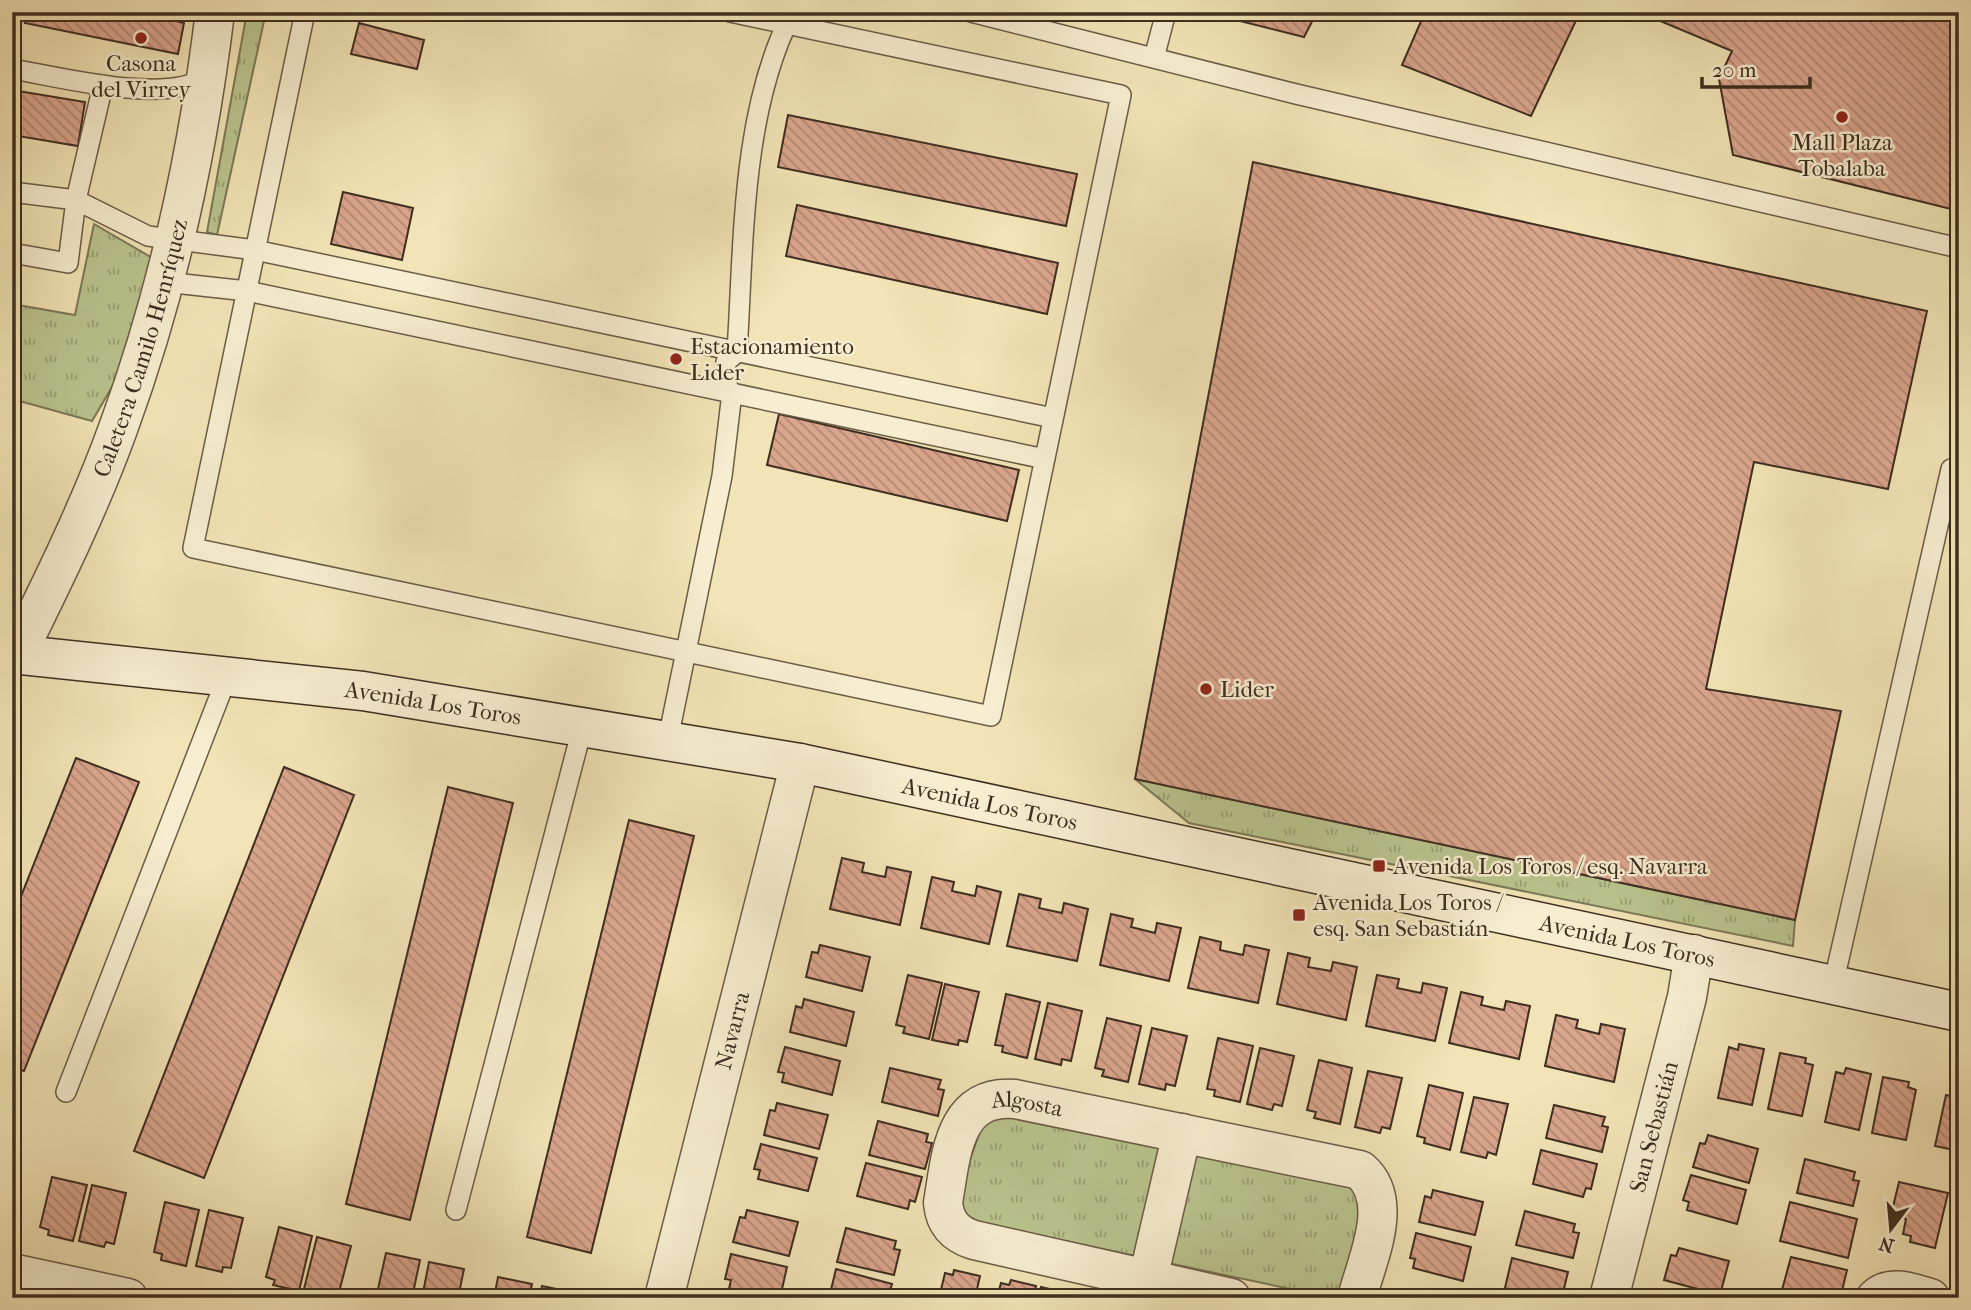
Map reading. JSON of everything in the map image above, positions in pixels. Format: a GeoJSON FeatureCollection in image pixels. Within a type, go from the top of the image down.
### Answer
{"type":"FeatureCollection","features":[{"type":"Feature","properties":{"kind":"street","name":"Caletera Camilo Henríquez"},"geometry":{"type":"LineString","coordinates":[[14,658],[60,566],[119,426],[165,282],[176,239],[207,76],[215,12]]}},
{"type":"Feature","properties":{"kind":"street","name":"Avenida Los Toros"},"geometry":{"type":"LineString","coordinates":[[14,658],[363,691],[583,725],[800,763],[1959,1012]]}},
{"type":"Feature","properties":{"kind":"street","name":"Navarra"},"geometry":{"type":"LineString","coordinates":[[664,1298],[800,763]]}},
{"type":"Feature","properties":{"kind":"street","name":"San Sebastián"},"geometry":{"type":"LineString","coordinates":[[1609,1298],[1687,997],[1694,954]]}},
{"type":"Feature","properties":{"kind":"street","name":"Algosta"},"geometry":{"type":"LineString","coordinates":[[1231,1298],[963,1237],[954,1231],[944,1214],[947,1180],[964,1119],[980,1103],[991,1099],[1015,1099],[1349,1166],[1368,1177],[1378,1196],[1379,1206],[1357,1298]]}},
{"type":"Feature","properties":{"kind":"street"},"geometry":{"type":"LineString","coordinates":[[1148,1279],[1182,1133]]}},
{"type":"Feature","properties":{"kind":"street"},"geometry":{"type":"LineString","coordinates":[[12,1273],[128,1298]]}},
{"type":"Feature","properties":{"kind":"street"},"geometry":{"type":"LineString","coordinates":[[1876,1298],[1889,1290],[1898,1290],[1930,1298]]}},
{"type":"Feature","properties":{"kind":"lane"},"geometry":{"type":"LineString","coordinates":[[305,12],[193,548],[991,716],[1121,94],[789,18],[730,12]]}},
{"type":"Feature","properties":{"kind":"lane"},"geometry":{"type":"LineString","coordinates":[[971,12],[1154,58],[1959,248]]}},
{"type":"Feature","properties":{"kind":"lane"},"geometry":{"type":"LineString","coordinates":[[1154,58],[1166,12]]}},
{"type":"Feature","properties":{"kind":"lane"},"geometry":{"type":"LineString","coordinates":[[667,739],[722,476],[732,393],[724,382],[726,362],[737,352],[749,177],[764,86],[789,18]]}},
{"type":"Feature","properties":{"kind":"lane"},"geometry":{"type":"LineString","coordinates":[[12,69],[103,85],[172,90],[195,84],[207,76]]}},
{"type":"Feature","properties":{"kind":"lane"},"geometry":{"type":"LineString","coordinates":[[12,253],[68,263],[76,200],[103,85]]}},
{"type":"Feature","properties":{"kind":"lane"},"geometry":{"type":"LineString","coordinates":[[12,192],[76,200],[148,236],[255,250],[1053,418]]}},
{"type":"Feature","properties":{"kind":"lane"},"geometry":{"type":"LineString","coordinates":[[165,282],[247,291],[1045,459]]}},
{"type":"Feature","properties":{"kind":"lane"},"geometry":{"type":"LineString","coordinates":[[1833,985],[1951,469]]}},
{"type":"Feature","properties":{"kind":"lane"},"geometry":{"type":"LineString","coordinates":[[66,1092],[227,677]]}},
{"type":"Feature","properties":{"kind":"lane"},"geometry":{"type":"LineString","coordinates":[[456,1210],[583,725]]}},
{"type":"Feature","properties":{"kind":"green space"},"geometry":{"type":"Polygon","coordinates":[[[247,12],[266,12],[217,235],[207,232],[247,12]]]}},
{"type":"Feature","properties":{"kind":"green space"},"geometry":{"type":"Polygon","coordinates":[[[94,224],[154,259],[119,375],[92,421],[12,399],[12,304],[75,315],[94,224]]]}},
{"type":"Feature","properties":{"kind":"green space"},"geometry":{"type":"Polygon","coordinates":[[[1135,779],[1795,920],[1793,946],[1189,823],[1135,779]]]}},
{"type":"Feature","properties":{"kind":"green space"},"geometry":{"type":"Polygon","coordinates":[[[1014,1107],[1348,1177],[1366,1200],[1347,1291],[1328,1297],[966,1220],[955,1201],[985,1118],[1014,1107]]]}},
{"type":"Feature","properties":{"kind":"building","name":"Casona del Virrey"},"geometry":{"type":"Polygon","coordinates":[[[28,12],[160,12],[159,17],[184,23],[178,54],[25,23],[28,12]]]}},
{"type":"Feature","properties":{"kind":"building"},"geometry":{"type":"Polygon","coordinates":[[[1204,12],[1317,12],[1304,37],[1204,12]]]}},
{"type":"Feature","properties":{"kind":"building"},"geometry":{"type":"Polygon","coordinates":[[[1425,12],[1580,12],[1531,116],[1402,65],[1425,12]]]}},
{"type":"Feature","properties":{"kind":"building","name":"Mall Plaza Tobalaba"},"geometry":{"type":"Polygon","coordinates":[[[1639,12],[1959,12],[1959,211],[1733,155],[1719,79],[1732,51],[1639,12]]]}},
{"type":"Feature","properties":{"kind":"building"},"geometry":{"type":"Polygon","coordinates":[[[359,23],[424,40],[417,69],[351,54],[359,23]]]}},
{"type":"Feature","properties":{"kind":"building"},"geometry":{"type":"Polygon","coordinates":[[[12,90],[85,102],[78,146],[12,135],[12,90]]]}},
{"type":"Feature","properties":{"kind":"building"},"geometry":{"type":"Polygon","coordinates":[[[788,115],[1077,174],[1066,226],[778,167],[788,115]]]}},
{"type":"Feature","properties":{"kind":"building"},"geometry":{"type":"Polygon","coordinates":[[[1253,162],[1927,311],[1888,489],[1754,462],[1706,689],[1841,711],[1795,920],[1135,779],[1253,162]]]}},
{"type":"Feature","properties":{"kind":"building"},"geometry":{"type":"Polygon","coordinates":[[[343,192],[413,208],[402,260],[331,244],[343,192]]]}},
{"type":"Feature","properties":{"kind":"building"},"geometry":{"type":"Polygon","coordinates":[[[797,205],[1058,263],[1047,314],[786,256],[797,205]]]}},
{"type":"Feature","properties":{"kind":"building"},"geometry":{"type":"Polygon","coordinates":[[[779,414],[1019,470],[1007,521],[767,465],[779,414]]]}},
{"type":"Feature","properties":{"kind":"building"},"geometry":{"type":"Polygon","coordinates":[[[76,758],[139,782],[24,1071],[12,1067],[12,919],[76,758]]]}},
{"type":"Feature","properties":{"kind":"building"},"geometry":{"type":"Polygon","coordinates":[[[284,767],[354,795],[204,1178],[134,1151],[284,767]]]}},
{"type":"Feature","properties":{"kind":"building"},"geometry":{"type":"Polygon","coordinates":[[[448,787],[513,803],[410,1220],[346,1204],[448,787]]]}},
{"type":"Feature","properties":{"kind":"building"},"geometry":{"type":"Polygon","coordinates":[[[629,820],[694,836],[591,1253],[527,1237],[629,820]]]}},
{"type":"Feature","properties":{"kind":"building"},"geometry":{"type":"Polygon","coordinates":[[[842,858],[864,863],[862,872],[885,877],[887,867],[911,872],[900,925],[830,909],[842,858]]]}},
{"type":"Feature","properties":{"kind":"building"},"geometry":{"type":"Polygon","coordinates":[[[932,877],[954,882],[952,891],[975,896],[977,886],[1001,892],[989,944],[921,928],[932,877]]]}},
{"type":"Feature","properties":{"kind":"building"},"geometry":{"type":"Polygon","coordinates":[[[1019,894],[1041,899],[1039,908],[1062,913],[1064,903],[1088,909],[1077,961],[1007,946],[1019,894]]]}},
{"type":"Feature","properties":{"kind":"building"},"geometry":{"type":"Polygon","coordinates":[[[1111,914],[1133,919],[1131,927],[1155,933],[1157,923],[1181,928],[1169,981],[1100,965],[1111,914]]]}},
{"type":"Feature","properties":{"kind":"building"},"geometry":{"type":"Polygon","coordinates":[[[1200,937],[1221,942],[1220,950],[1243,955],[1245,945],[1269,950],[1258,1003],[1188,988],[1200,937]]]}},
{"type":"Feature","properties":{"kind":"building"},"geometry":{"type":"Polygon","coordinates":[[[820,945],[870,957],[862,991],[806,977],[812,952],[818,953],[820,945]]]}},
{"type":"Feature","properties":{"kind":"building"},"geometry":{"type":"Polygon","coordinates":[[[1288,953],[1310,958],[1308,967],[1331,971],[1333,962],[1357,967],[1346,1020],[1277,1004],[1288,953]]]}},
{"type":"Feature","properties":{"kind":"building"},"geometry":{"type":"Polygon","coordinates":[[[908,975],[942,983],[929,1039],[903,1033],[905,1027],[896,1025],[908,975]]]}},
{"type":"Feature","properties":{"kind":"building"},"geometry":{"type":"Polygon","coordinates":[[[1377,975],[1399,979],[1397,988],[1421,993],[1423,983],[1447,988],[1435,1041],[1366,1026],[1377,975]]]}},
{"type":"Feature","properties":{"kind":"building"},"geometry":{"type":"Polygon","coordinates":[[[945,984],[979,992],[967,1042],[959,1040],[958,1045],[932,1040],[945,984]]]}},
{"type":"Feature","properties":{"kind":"building"},"geometry":{"type":"Polygon","coordinates":[[[1461,992],[1483,997],[1481,1005],[1504,1010],[1506,1001],[1530,1006],[1519,1059],[1449,1043],[1461,992]]]}},
{"type":"Feature","properties":{"kind":"building"},"geometry":{"type":"Polygon","coordinates":[[[1006,994],[1040,1002],[1027,1058],[1002,1052],[1003,1046],[995,1045],[1006,994]]]}},
{"type":"Feature","properties":{"kind":"building"},"geometry":{"type":"Polygon","coordinates":[[[804,999],[854,1012],[846,1046],[790,1032],[796,1006],[802,1008],[804,999]]]}},
{"type":"Feature","properties":{"kind":"building"},"geometry":{"type":"Polygon","coordinates":[[[1048,1003],[1082,1011],[1071,1061],[1062,1059],[1061,1065],[1035,1059],[1048,1003]]]}},
{"type":"Feature","properties":{"kind":"building"},"geometry":{"type":"Polygon","coordinates":[[[1556,1015],[1578,1020],[1576,1028],[1599,1034],[1601,1024],[1625,1029],[1614,1082],[1545,1066],[1556,1015]]]}},
{"type":"Feature","properties":{"kind":"building"},"geometry":{"type":"Polygon","coordinates":[[[1107,1018],[1141,1026],[1128,1082],[1102,1076],[1104,1070],[1095,1068],[1107,1018]]]}},
{"type":"Feature","properties":{"kind":"building"},"geometry":{"type":"Polygon","coordinates":[[[1152,1028],[1187,1036],[1175,1086],[1166,1084],[1165,1090],[1139,1084],[1152,1028]]]}},
{"type":"Feature","properties":{"kind":"building"},"geometry":{"type":"Polygon","coordinates":[[[1218,1038],[1253,1046],[1240,1102],[1214,1096],[1215,1090],[1207,1089],[1218,1038]]]}},
{"type":"Feature","properties":{"kind":"building"},"geometry":{"type":"Polygon","coordinates":[[[1739,1044],[1764,1049],[1752,1105],[1718,1098],[1729,1047],[1738,1050],[1739,1044]]]}},
{"type":"Feature","properties":{"kind":"building"},"geometry":{"type":"Polygon","coordinates":[[[785,1047],[840,1061],[832,1095],[782,1082],[784,1073],[778,1072],[785,1047]]]}},
{"type":"Feature","properties":{"kind":"building"},"geometry":{"type":"Polygon","coordinates":[[[1260,1048],[1294,1056],[1282,1106],[1274,1104],[1272,1110],[1247,1104],[1260,1048]]]}},
{"type":"Feature","properties":{"kind":"building"},"geometry":{"type":"Polygon","coordinates":[[[1780,1053],[1806,1058],[1805,1063],[1813,1065],[1802,1116],[1768,1109],[1780,1053]]]}},
{"type":"Feature","properties":{"kind":"building"},"geometry":{"type":"Polygon","coordinates":[[[1319,1060],[1352,1068],[1340,1124],[1314,1118],[1316,1112],[1307,1110],[1319,1060]]]}},
{"type":"Feature","properties":{"kind":"building"},"geometry":{"type":"Polygon","coordinates":[[[890,1068],[941,1080],[938,1089],[944,1090],[938,1116],[882,1102],[890,1068]]]}},
{"type":"Feature","properties":{"kind":"building"},"geometry":{"type":"Polygon","coordinates":[[[1846,1068],[1871,1074],[1859,1130],[1825,1122],[1836,1072],[1844,1074],[1846,1068]]]}},
{"type":"Feature","properties":{"kind":"building"},"geometry":{"type":"Polygon","coordinates":[[[1368,1071],[1402,1078],[1390,1129],[1382,1127],[1380,1133],[1355,1127],[1368,1071]]]}},
{"type":"Feature","properties":{"kind":"building"},"geometry":{"type":"Polygon","coordinates":[[[1883,1077],[1909,1082],[1908,1087],[1916,1090],[1906,1140],[1872,1133],[1883,1077]]]}},
{"type":"Feature","properties":{"kind":"building"},"geometry":{"type":"Polygon","coordinates":[[[1429,1085],[1463,1093],[1450,1150],[1424,1143],[1425,1138],[1417,1136],[1429,1085]]]}},
{"type":"Feature","properties":{"kind":"building"},"geometry":{"type":"Polygon","coordinates":[[[1956,1091],[1959,1092],[1959,1151],[1935,1146],[1946,1095],[1955,1097],[1956,1091]]]}},
{"type":"Feature","properties":{"kind":"building"},"geometry":{"type":"Polygon","coordinates":[[[1474,1097],[1508,1104],[1496,1155],[1488,1152],[1486,1158],[1461,1152],[1474,1097]]]}},
{"type":"Feature","properties":{"kind":"building"},"geometry":{"type":"Polygon","coordinates":[[[777,1103],[828,1115],[819,1149],[764,1135],[770,1110],[775,1111],[777,1103]]]}},
{"type":"Feature","properties":{"kind":"building"},"geometry":{"type":"Polygon","coordinates":[[[1554,1105],[1605,1117],[1602,1126],[1608,1127],[1602,1152],[1546,1138],[1554,1105]]]}},
{"type":"Feature","properties":{"kind":"building"},"geometry":{"type":"Polygon","coordinates":[[[878,1121],[928,1134],[926,1142],[932,1143],[925,1169],[869,1155],[878,1121]]]}},
{"type":"Feature","properties":{"kind":"building"},"geometry":{"type":"Polygon","coordinates":[[[1708,1135],[1758,1149],[1749,1183],[1693,1167],[1700,1143],[1705,1144],[1708,1135]]]}},
{"type":"Feature","properties":{"kind":"building"},"geometry":{"type":"Polygon","coordinates":[[[761,1144],[817,1158],[808,1191],[758,1179],[760,1170],[754,1169],[761,1144]]]}},
{"type":"Feature","properties":{"kind":"building"},"geometry":{"type":"Polygon","coordinates":[[[1541,1150],[1597,1164],[1591,1189],[1586,1188],[1583,1197],[1533,1184],[1541,1150]]]}},
{"type":"Feature","properties":{"kind":"building"},"geometry":{"type":"Polygon","coordinates":[[[1805,1159],[1855,1172],[1853,1180],[1859,1181],[1853,1206],[1797,1193],[1805,1159]]]}},
{"type":"Feature","properties":{"kind":"building"},"geometry":{"type":"Polygon","coordinates":[[[866,1163],[922,1177],[915,1202],[910,1200],[908,1209],[857,1196],[866,1163]]]}},
{"type":"Feature","properties":{"kind":"building"},"geometry":{"type":"Polygon","coordinates":[[[1691,1175],[1746,1190],[1737,1224],[1687,1210],[1689,1202],[1683,1200],[1691,1175]]]}},
{"type":"Feature","properties":{"kind":"building"},"geometry":{"type":"Polygon","coordinates":[[[52,1177],[87,1185],[73,1241],[48,1235],[49,1230],[40,1227],[52,1177]]]}},
{"type":"Feature","properties":{"kind":"building"},"geometry":{"type":"Polygon","coordinates":[[[1899,1182],[1948,1193],[1935,1248],[1910,1242],[1911,1236],[1903,1234],[1906,1219],[1891,1215],[1899,1182]]]}},
{"type":"Feature","properties":{"kind":"building"},"geometry":{"type":"Polygon","coordinates":[[[92,1185],[126,1193],[114,1244],[106,1242],[104,1247],[79,1241],[92,1185]]]}},
{"type":"Feature","properties":{"kind":"building"},"geometry":{"type":"Polygon","coordinates":[[[1433,1190],[1483,1202],[1475,1235],[1419,1222],[1425,1196],[1431,1198],[1433,1190]]]}},
{"type":"Feature","properties":{"kind":"building"},"geometry":{"type":"Polygon","coordinates":[[[165,1202],[199,1210],[186,1266],[161,1260],[162,1254],[154,1252],[165,1202]]]}},
{"type":"Feature","properties":{"kind":"building"},"geometry":{"type":"Polygon","coordinates":[[[1790,1202],[1857,1219],[1848,1258],[1780,1241],[1790,1202]]]}},
{"type":"Feature","properties":{"kind":"building"},"geometry":{"type":"Polygon","coordinates":[[[209,1210],[243,1218],[231,1268],[223,1267],[222,1272],[196,1266],[209,1210]]]}},
{"type":"Feature","properties":{"kind":"building"},"geometry":{"type":"Polygon","coordinates":[[[747,1210],[798,1222],[789,1256],[733,1242],[740,1217],[745,1218],[747,1210]]]}},
{"type":"Feature","properties":{"kind":"building"},"geometry":{"type":"Polygon","coordinates":[[[1525,1211],[1575,1224],[1573,1232],[1579,1233],[1573,1258],[1516,1245],[1525,1211]]]}},
{"type":"Feature","properties":{"kind":"building"},"geometry":{"type":"Polygon","coordinates":[[[279,1227],[312,1236],[299,1291],[273,1285],[275,1280],[266,1277],[279,1227]]]}},
{"type":"Feature","properties":{"kind":"building"},"geometry":{"type":"Polygon","coordinates":[[[846,1228],[896,1241],[894,1249],[900,1250],[894,1275],[837,1262],[846,1228]]]}},
{"type":"Feature","properties":{"kind":"building"},"geometry":{"type":"Polygon","coordinates":[[[1416,1233],[1471,1247],[1463,1281],[1413,1268],[1415,1259],[1410,1258],[1416,1233]]]}},
{"type":"Feature","properties":{"kind":"building"},"geometry":{"type":"Polygon","coordinates":[[[317,1237],[351,1246],[338,1296],[329,1294],[328,1298],[322,1298],[303,1293],[317,1237]]]}},
{"type":"Feature","properties":{"kind":"building"},"geometry":{"type":"Polygon","coordinates":[[[1679,1248],[1729,1261],[1720,1295],[1664,1280],[1671,1255],[1676,1256],[1679,1248]]]}},
{"type":"Feature","properties":{"kind":"building"},"geometry":{"type":"Polygon","coordinates":[[[386,1253],[420,1260],[412,1298],[376,1298],[386,1253]]]}},
{"type":"Feature","properties":{"kind":"building"},"geometry":{"type":"Polygon","coordinates":[[[731,1254],[787,1267],[780,1298],[765,1298],[729,1289],[731,1280],[725,1279],[731,1254]]]}},
{"type":"Feature","properties":{"kind":"building"},"geometry":{"type":"Polygon","coordinates":[[[1791,1257],[1847,1270],[1841,1295],[1813,1298],[1782,1290],[1791,1257]]]}},
{"type":"Feature","properties":{"kind":"building"},"geometry":{"type":"Polygon","coordinates":[[[1512,1258],[1568,1272],[1562,1297],[1528,1298],[1504,1292],[1512,1258]]]}},
{"type":"Feature","properties":{"kind":"building"},"geometry":{"type":"Polygon","coordinates":[[[429,1262],[464,1269],[458,1298],[422,1298],[429,1262]]]}},
{"type":"Feature","properties":{"kind":"building"},"geometry":{"type":"Polygon","coordinates":[[[836,1269],[892,1284],[888,1298],[829,1298],[836,1269]]]}},
{"type":"Feature","properties":{"kind":"building"},"geometry":{"type":"Polygon","coordinates":[[[954,1270],[980,1276],[975,1298],[939,1298],[945,1273],[953,1275],[954,1270]]]}},
{"type":"Feature","properties":{"kind":"building"},"geometry":{"type":"Polygon","coordinates":[[[498,1277],[532,1284],[529,1298],[494,1298],[498,1277]]]}},
{"type":"Feature","properties":{"kind":"building"},"geometry":{"type":"Polygon","coordinates":[[[1011,1280],[1036,1286],[1033,1298],[997,1298],[1001,1283],[1009,1285],[1011,1280]]]}},
{"type":"Feature","properties":{"kind":"building"},"geometry":{"type":"Polygon","coordinates":[[[542,1286],[576,1293],[575,1298],[539,1298],[542,1286]]]}},
{"type":"Feature","properties":{"kind":"building"},"geometry":{"type":"Polygon","coordinates":[[[1041,1287],[1067,1293],[1066,1298],[1039,1298],[1041,1287]]]}},
{"type":"Feature","properties":{"kind":"place","name":"Casona del Virrey"},"geometry":{"type":"Point","coordinates":[141,38]}},
{"type":"Feature","properties":{"kind":"place","name":"Mall Plaza Tobalaba"},"geometry":{"type":"Point","coordinates":[1842,117]}},
{"type":"Feature","properties":{"kind":"place","name":"Estacionamiento Lider"},"geometry":{"type":"Point","coordinates":[676,359]}},
{"type":"Feature","properties":{"kind":"place","name":"Lider"},"geometry":{"type":"Point","coordinates":[1206,689]}},
{"type":"Feature","properties":{"kind":"place","name":"Avenida Los Toros / esq. Navarra"},"geometry":{"type":"Point","coordinates":[1379,866]}},
{"type":"Feature","properties":{"kind":"place","name":"Avenida Los Toros / esq. San Sebastián"},"geometry":{"type":"Point","coordinates":[1299,915]}}]}
